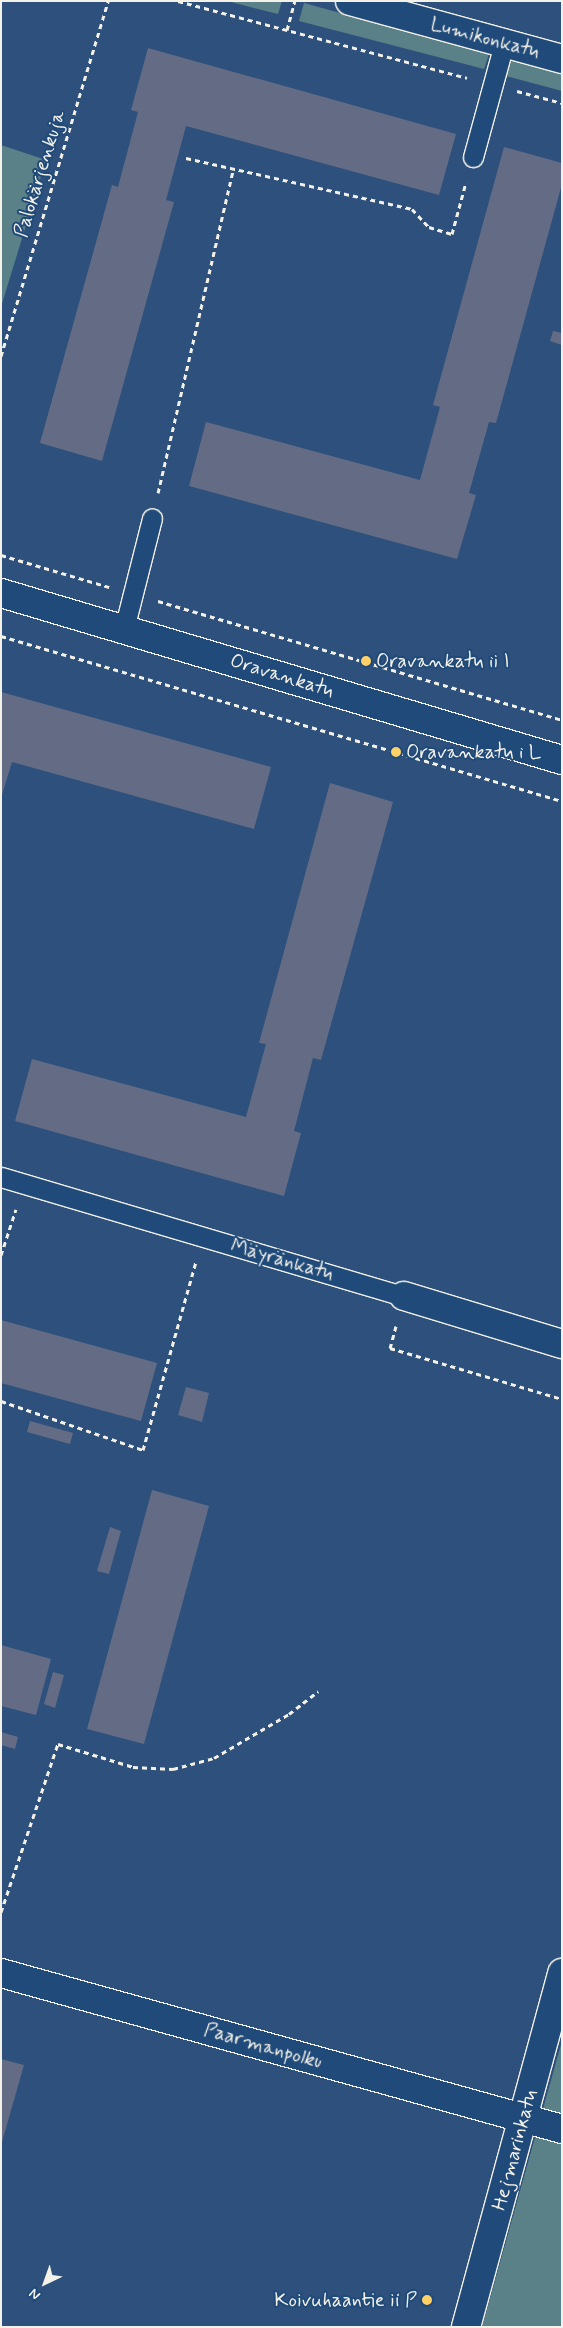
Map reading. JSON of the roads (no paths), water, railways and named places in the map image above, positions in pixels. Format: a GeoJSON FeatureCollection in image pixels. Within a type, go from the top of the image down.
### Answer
{"type":"FeatureCollection","features":[{"type":"Feature","properties":{"kind":"street","name":"Lumikonkatu"},"geometry":{"type":"LineString","coordinates":[[350,1],[562,59]]}},
{"type":"Feature","properties":{"kind":"street","name":"Oravankatu"},"geometry":{"type":"LineString","coordinates":[[1,592],[562,760]]}},
{"type":"Feature","properties":{"kind":"street","name":"Mäyränkatu"},"geometry":{"type":"LineString","coordinates":[[404,1296],[562,1344]]}},
{"type":"Feature","properties":{"kind":"street","name":"Paarmanpolku"},"geometry":{"type":"LineString","coordinates":[[1,1973],[525,2118],[562,2130]]}},
{"type":"Feature","properties":{"kind":"street","name":"Hejmarinkatu"},"geometry":{"type":"LineString","coordinates":[[466,2327],[525,2118],[562,1973]]}},
{"type":"Feature","properties":{"kind":"lane"},"geometry":{"type":"LineString","coordinates":[[473,157],[504,44]]}},
{"type":"Feature","properties":{"kind":"lane"},"geometry":{"type":"LineString","coordinates":[[124,629],[152,518]]}},
{"type":"Feature","properties":{"kind":"lane","name":"Mäyränkatu"},"geometry":{"type":"LineString","coordinates":[[1,1177],[404,1296]]}},
{"type":"Feature","properties":{"kind":"place","name":"Oravankatu ii I"},"geometry":{"type":"Point","coordinates":[366,661]}},
{"type":"Feature","properties":{"kind":"place","name":"Oravankatu i L"},"geometry":{"type":"Point","coordinates":[396,752]}},
{"type":"Feature","properties":{"kind":"place","name":"Koivuhaantie ii P"},"geometry":{"type":"Point","coordinates":[427,2300]}}]}
